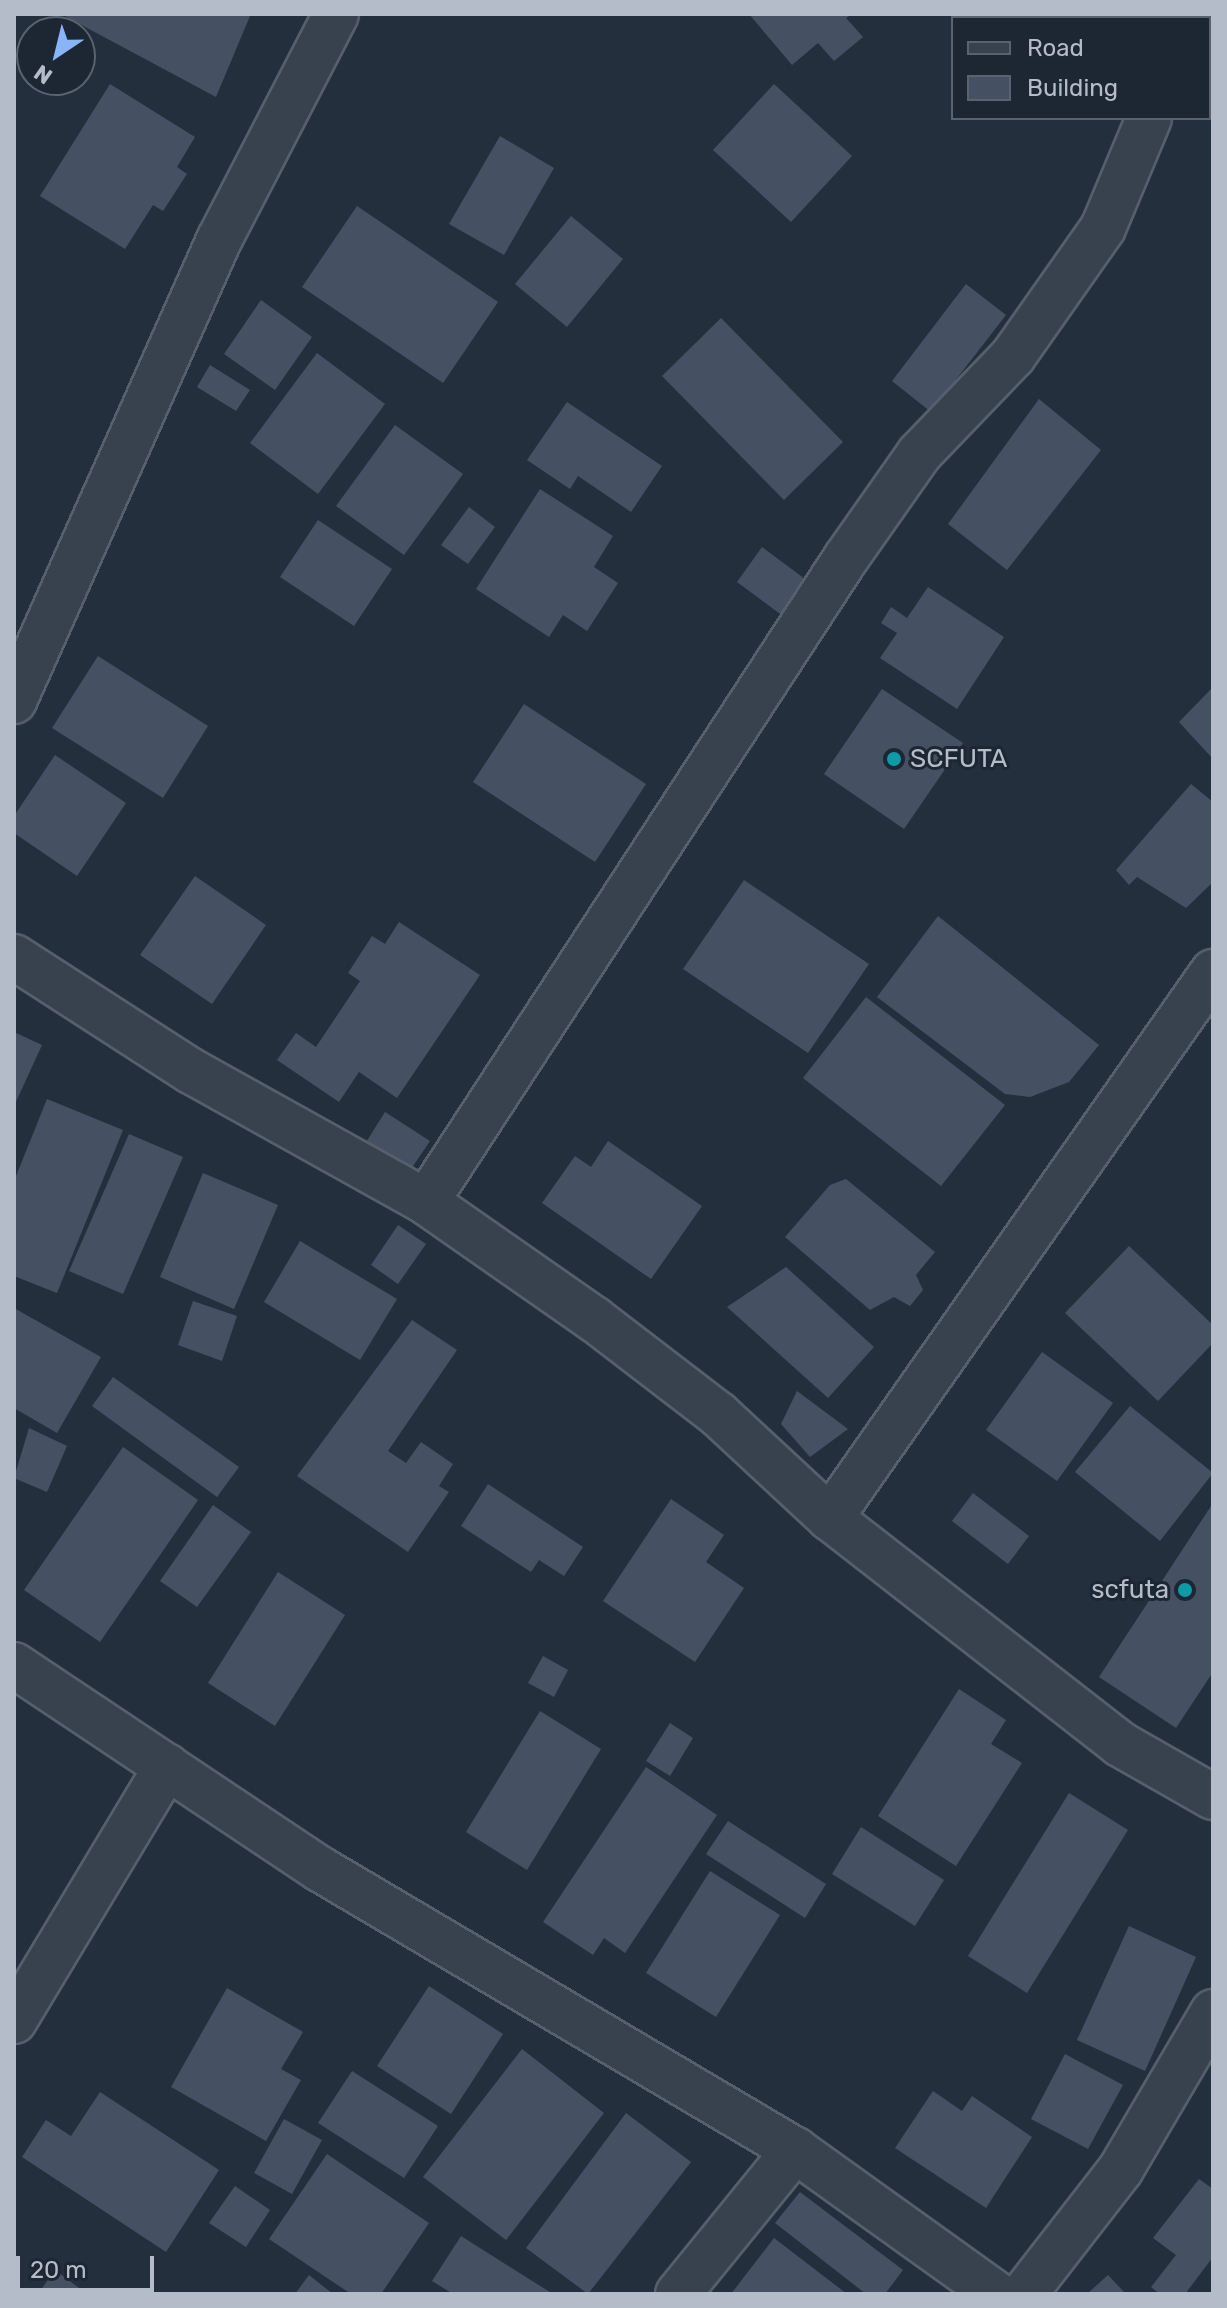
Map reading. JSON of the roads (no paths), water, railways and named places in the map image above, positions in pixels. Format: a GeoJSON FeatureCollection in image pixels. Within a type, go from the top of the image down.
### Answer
{"type":"FeatureCollection","features":[{"type":"Feature","properties":{"kind":"street"},"geometry":{"type":"LineString","coordinates":[[14,701],[219,240],[336,14]]}},
{"type":"Feature","properties":{"kind":"street"},"geometry":{"type":"LineString","coordinates":[[426,1202],[846,558],[919,454],[1013,356],[1103,228],[1148,120]]}},
{"type":"Feature","properties":{"kind":"street"},"geometry":{"type":"LineString","coordinates":[[14,957],[191,1071],[426,1202],[718,1414],[830,1518],[1120,1744],[1213,1797]]}},
{"type":"Feature","properties":{"kind":"street"},"geometry":{"type":"LineString","coordinates":[[830,1518],[1213,972]]}},
{"type":"Feature","properties":{"kind":"street"},"geometry":{"type":"LineString","coordinates":[[14,1665],[558,2016],[795,2150],[996,2294]]}},
{"type":"Feature","properties":{"kind":"street"},"geometry":{"type":"LineString","coordinates":[[14,2021],[167,1766]]}},
{"type":"Feature","properties":{"kind":"street"},"geometry":{"type":"LineString","coordinates":[[1024,2294],[1121,2169],[1213,2012]]}},
{"type":"Feature","properties":{"kind":"street"},"geometry":{"type":"LineString","coordinates":[[678,2294],[795,2150]]}},
{"type":"Feature","properties":{"kind":"place","name":"SCFUTA"},"geometry":{"type":"Point","coordinates":[894,759]}},
{"type":"Feature","properties":{"kind":"place","name":"scfuta"},"geometry":{"type":"Point","coordinates":[1185,1590]}}]}
